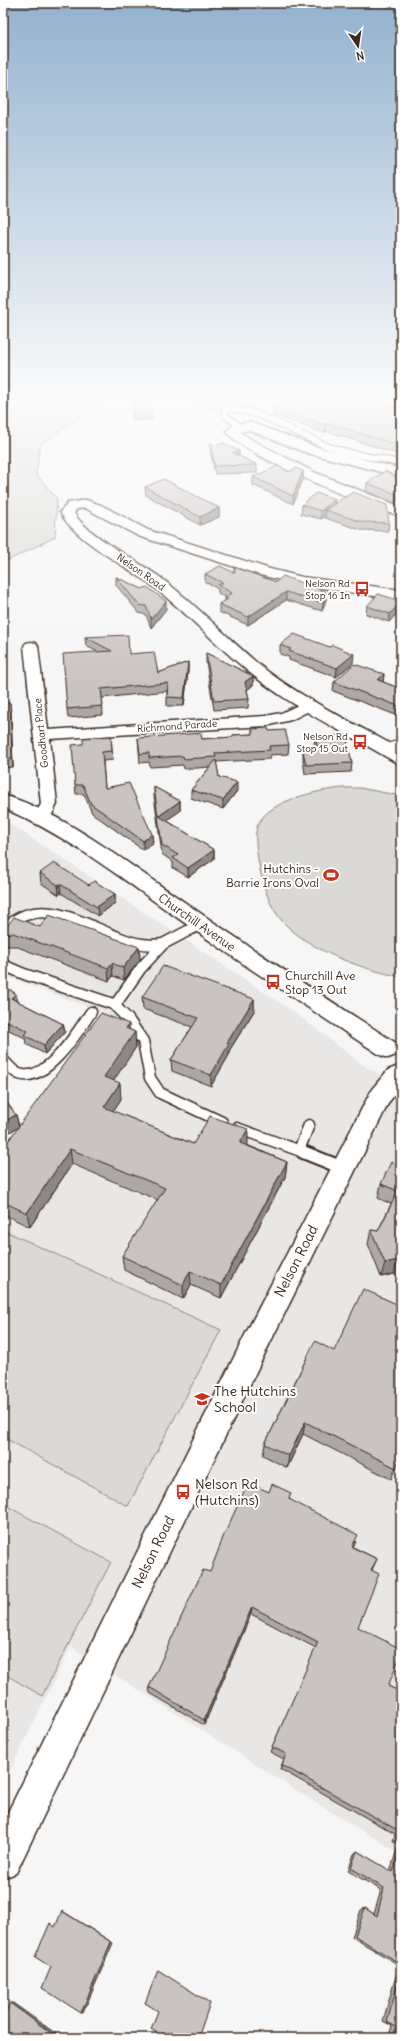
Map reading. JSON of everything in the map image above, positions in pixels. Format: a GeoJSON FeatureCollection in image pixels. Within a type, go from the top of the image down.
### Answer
{"type":"FeatureCollection","features":[{"type":"Feature","properties":{"kind":"street"},"geometry":{"type":"LineString","coordinates":[[356,495],[401,512]]}},
{"type":"Feature","properties":{"kind":"street","name":"Nelson Road"},"geometry":{"type":"LineString","coordinates":[[401,595],[286,578],[150,535],[91,506],[77,504],[67,510],[67,515],[72,521],[106,548],[159,584],[248,664],[276,685],[310,706],[394,746],[401,758]]}},
{"type":"Feature","properties":{"kind":"street","name":"Goodhart Place"},"geometry":{"type":"LineString","coordinates":[[31,646],[49,804],[42,819]]}},
{"type":"Feature","properties":{"kind":"street","name":"Richmond Parade"},"geometry":{"type":"LineString","coordinates":[[41,735],[266,721],[286,717],[310,706]]}},
{"type":"Feature","properties":{"kind":"street","name":"Churchill Avenue"},"geometry":{"type":"LineString","coordinates":[[3,801],[78,838],[396,1062]]}},
{"type":"Feature","properties":{"kind":"street","name":"Nelson Road"},"geometry":{"type":"LineString","coordinates":[[3,1860],[396,1062]]}},
{"type":"Feature","properties":{"kind":"lane"},"geometry":{"type":"LineString","coordinates":[[3,931],[15,918],[42,912],[57,914],[85,923],[132,942],[163,944]]}},
{"type":"Feature","properties":{"kind":"lane"},"geometry":{"type":"LineString","coordinates":[[115,1005],[141,968],[163,944],[201,924]]}},
{"type":"Feature","properties":{"kind":"lane"},"geometry":{"type":"LineString","coordinates":[[3,965],[21,974],[52,982],[115,1005],[142,1038],[146,1052],[149,1078],[160,1093],[205,1116],[281,1146],[299,1150],[343,1168]]}},
{"type":"Feature","properties":{"kind":"lane"},"geometry":{"type":"LineString","coordinates":[[3,1060],[21,1075],[30,1075],[43,1070],[72,1039],[91,1012]]}},
{"type":"Feature","properties":{"kind":"lane"},"geometry":{"type":"LineString","coordinates":[[299,1150],[309,1125]]}},
{"type":"Feature","properties":{"kind":"shaded area"},"geometry":{"type":"Polygon","coordinates":[[[3,495],[54,495],[57,499],[55,537],[3,563],[3,495]]]}},
{"type":"Feature","properties":{"kind":"shaded area","name":"Hutchins - Barrie Irons Oval"},"geometry":{"type":"Polygon","coordinates":[[[343,788],[360,788],[401,796],[401,977],[356,965],[327,953],[300,937],[282,921],[270,903],[265,889],[256,847],[256,832],[260,821],[268,812],[292,799],[320,791],[343,788]]]}},
{"type":"Feature","properties":{"kind":"shaded area","name":"The Hutchins School"},"geometry":{"type":"Polygon","coordinates":[[[3,819],[294,1012],[366,1067],[401,1085],[401,1854],[324,1808],[71,1647],[3,1785],[3,1152],[104,1013],[3,975],[3,819]]]}},
{"type":"Feature","properties":{"kind":"shaded area"},"geometry":{"type":"Polygon","coordinates":[[[3,1230],[221,1330],[128,1506],[3,1437],[3,1230]]]}},
{"type":"Feature","properties":{"kind":"shaded area"},"geometry":{"type":"Polygon","coordinates":[[[3,1504],[111,1562],[42,1696],[3,1673],[3,1504]]]}},
{"type":"Feature","properties":{"kind":"building"},"geometry":{"type":"Polygon","coordinates":[[[160,495],[195,495],[219,508],[200,517],[160,495]]]}},
{"type":"Feature","properties":{"kind":"building"},"geometry":{"type":"Polygon","coordinates":[[[313,495],[323,495],[335,499],[321,511],[302,505],[313,495]]]}},
{"type":"Feature","properties":{"kind":"building"},"geometry":{"type":"Polygon","coordinates":[[[348,495],[361,495],[387,505],[389,523],[362,522],[325,510],[348,495]]]}},
{"type":"Feature","properties":{"kind":"building"},"geometry":{"type":"Polygon","coordinates":[[[220,566],[235,573],[234,567],[276,582],[283,576],[326,592],[323,603],[286,592],[248,617],[219,604],[228,599],[225,597],[232,593],[218,585],[223,583],[205,574],[220,566]]]}},
{"type":"Feature","properties":{"kind":"building"},"geometry":{"type":"Polygon","coordinates":[[[116,577],[142,589],[147,587],[166,601],[151,619],[146,606],[139,605],[116,577]]]}},
{"type":"Feature","properties":{"kind":"building"},"geometry":{"type":"Polygon","coordinates":[[[378,594],[401,602],[390,614],[367,606],[378,594]]]}},
{"type":"Feature","properties":{"kind":"building"},"geometry":{"type":"Polygon","coordinates":[[[294,634],[330,647],[332,645],[354,654],[337,668],[289,651],[291,649],[280,645],[294,634]]]}},
{"type":"Feature","properties":{"kind":"building"},"geometry":{"type":"Polygon","coordinates":[[[128,635],[129,654],[154,652],[158,673],[188,662],[184,698],[167,697],[168,683],[101,689],[103,706],[67,709],[63,654],[112,651],[85,637],[128,635]]]}},
{"type":"Feature","properties":{"kind":"building"},"geometry":{"type":"Polygon","coordinates":[[[3,642],[4,663],[3,663],[3,642]]]}},
{"type":"Feature","properties":{"kind":"building"},"geometry":{"type":"Polygon","coordinates":[[[206,653],[253,676],[245,682],[249,699],[214,701],[206,653]]]}},
{"type":"Feature","properties":{"kind":"building"},"geometry":{"type":"Polygon","coordinates":[[[354,664],[384,674],[378,680],[401,689],[401,707],[334,682],[354,664]]]}},
{"type":"Feature","properties":{"kind":"building"},"geometry":{"type":"Polygon","coordinates":[[[3,703],[10,703],[12,758],[3,758],[3,703]]]}},
{"type":"Feature","properties":{"kind":"building"},"geometry":{"type":"Polygon","coordinates":[[[268,728],[269,731],[285,730],[289,745],[269,746],[270,750],[215,753],[216,757],[184,759],[183,756],[149,758],[149,753],[140,754],[138,738],[201,733],[202,739],[233,737],[233,735],[253,734],[252,729],[268,728]]]}},
{"type":"Feature","properties":{"kind":"building"},"geometry":{"type":"Polygon","coordinates":[[[346,735],[352,763],[306,765],[303,751],[318,750],[315,736],[346,735]]]}},
{"type":"Feature","properties":{"kind":"building"},"geometry":{"type":"Polygon","coordinates":[[[111,736],[112,751],[102,752],[105,788],[129,783],[152,834],[143,841],[91,804],[83,785],[75,785],[72,745],[83,744],[83,738],[111,736]]]}},
{"type":"Feature","properties":{"kind":"building"},"geometry":{"type":"Polygon","coordinates":[[[216,760],[219,777],[237,782],[223,800],[191,790],[216,760]]]}},
{"type":"Feature","properties":{"kind":"building"},"geometry":{"type":"Polygon","coordinates":[[[154,787],[180,801],[159,816],[214,850],[188,868],[173,858],[178,855],[162,845],[154,787]]]}},
{"type":"Feature","properties":{"kind":"building"},"geometry":{"type":"Polygon","coordinates":[[[54,863],[89,885],[94,881],[115,894],[97,907],[40,873],[54,863]]]}},
{"type":"Feature","properties":{"kind":"building"},"geometry":{"type":"Polygon","coordinates":[[[49,915],[139,947],[123,968],[112,963],[108,968],[13,933],[3,934],[3,931],[14,917],[40,927],[49,915]]]}},
{"type":"Feature","properties":{"kind":"building"},"geometry":{"type":"Polygon","coordinates":[[[163,966],[254,999],[227,1043],[229,1044],[211,1075],[171,1060],[198,1018],[142,997],[163,966]]]}},
{"type":"Feature","properties":{"kind":"building"},"geometry":{"type":"Polygon","coordinates":[[[3,985],[16,994],[11,998],[63,1024],[44,1045],[24,1035],[28,1031],[3,1019],[3,985]]]}},
{"type":"Feature","properties":{"kind":"building"},"geometry":{"type":"Polygon","coordinates":[[[101,1013],[129,1024],[126,1028],[135,1032],[104,1077],[120,1083],[104,1107],[193,1144],[210,1116],[248,1129],[240,1143],[287,1162],[221,1285],[190,1271],[183,1285],[122,1256],[165,1188],[70,1149],[27,1213],[3,1202],[3,1148],[101,1013]]]}},
{"type":"Feature","properties":{"kind":"building"},"geometry":{"type":"Polygon","coordinates":[[[3,1097],[16,1115],[3,1122],[3,1097]]]}},
{"type":"Feature","properties":{"kind":"building"},"geometry":{"type":"Polygon","coordinates":[[[391,1162],[401,1167],[401,1262],[398,1260],[385,1263],[371,1230],[378,1231],[398,1191],[381,1184],[391,1162]]]}},
{"type":"Feature","properties":{"kind":"building"},"geometry":{"type":"Polygon","coordinates":[[[363,1289],[401,1306],[401,1454],[396,1468],[305,1422],[289,1456],[265,1444],[315,1341],[334,1351],[363,1289]]]}},
{"type":"Feature","properties":{"kind":"building"},"geometry":{"type":"Polygon","coordinates":[[[248,1483],[269,1492],[272,1484],[291,1493],[289,1499],[358,1535],[352,1547],[377,1559],[371,1570],[379,1574],[358,1627],[401,1649],[401,1654],[388,1686],[401,1692],[401,1840],[397,1838],[399,1831],[282,1765],[286,1754],[272,1747],[318,1642],[252,1607],[204,1720],[149,1687],[203,1570],[210,1572],[224,1535],[248,1483]]]}},
{"type":"Feature","properties":{"kind":"building"},"geometry":{"type":"Polygon","coordinates":[[[401,1848],[401,1964],[355,1936],[365,1908],[377,1916],[384,1888],[351,1868],[357,1851],[393,1872],[401,1848]]]}},
{"type":"Feature","properties":{"kind":"building"},"geometry":{"type":"Polygon","coordinates":[[[62,1911],[111,1942],[81,2013],[42,1988],[51,1967],[35,1957],[50,1923],[55,1927],[62,1911]]]}},
{"type":"Feature","properties":{"kind":"building"},"geometry":{"type":"Polygon","coordinates":[[[158,1970],[210,2003],[198,2038],[155,2038],[157,2033],[151,2029],[158,2011],[145,2003],[158,1970]]]}},
{"type":"Feature","properties":{"kind":"building"},"geometry":{"type":"Polygon","coordinates":[[[401,1972],[401,2038],[393,2038],[396,2027],[387,2022],[401,1972]]]}},
{"type":"Feature","properties":{"kind":"building"},"geometry":{"type":"Polygon","coordinates":[[[10,2003],[58,2038],[3,2038],[3,2018],[10,2003]]]}},
{"type":"Feature","properties":{"kind":"place","name":"Nelson Rd Stop 16 In"},"geometry":{"type":"Point","coordinates":[362,589]}},
{"type":"Feature","properties":{"kind":"place","name":"Nelson Rd Stop 15 Out"},"geometry":{"type":"Point","coordinates":[360,742]}},
{"type":"Feature","properties":{"kind":"place","name":"Hutchins - Barrie Irons Oval"},"geometry":{"type":"Point","coordinates":[331,875]}},
{"type":"Feature","properties":{"kind":"place","name":"Churchill Ave Stop 13 Out"},"geometry":{"type":"Point","coordinates":[273,982]}},
{"type":"Feature","properties":{"kind":"place","name":"The Hutchins School"},"geometry":{"type":"Point","coordinates":[202,1399]}},
{"type":"Feature","properties":{"kind":"place","name":"Nelson Rd (Hutchins)"},"geometry":{"type":"Point","coordinates":[183,1492]}}]}
